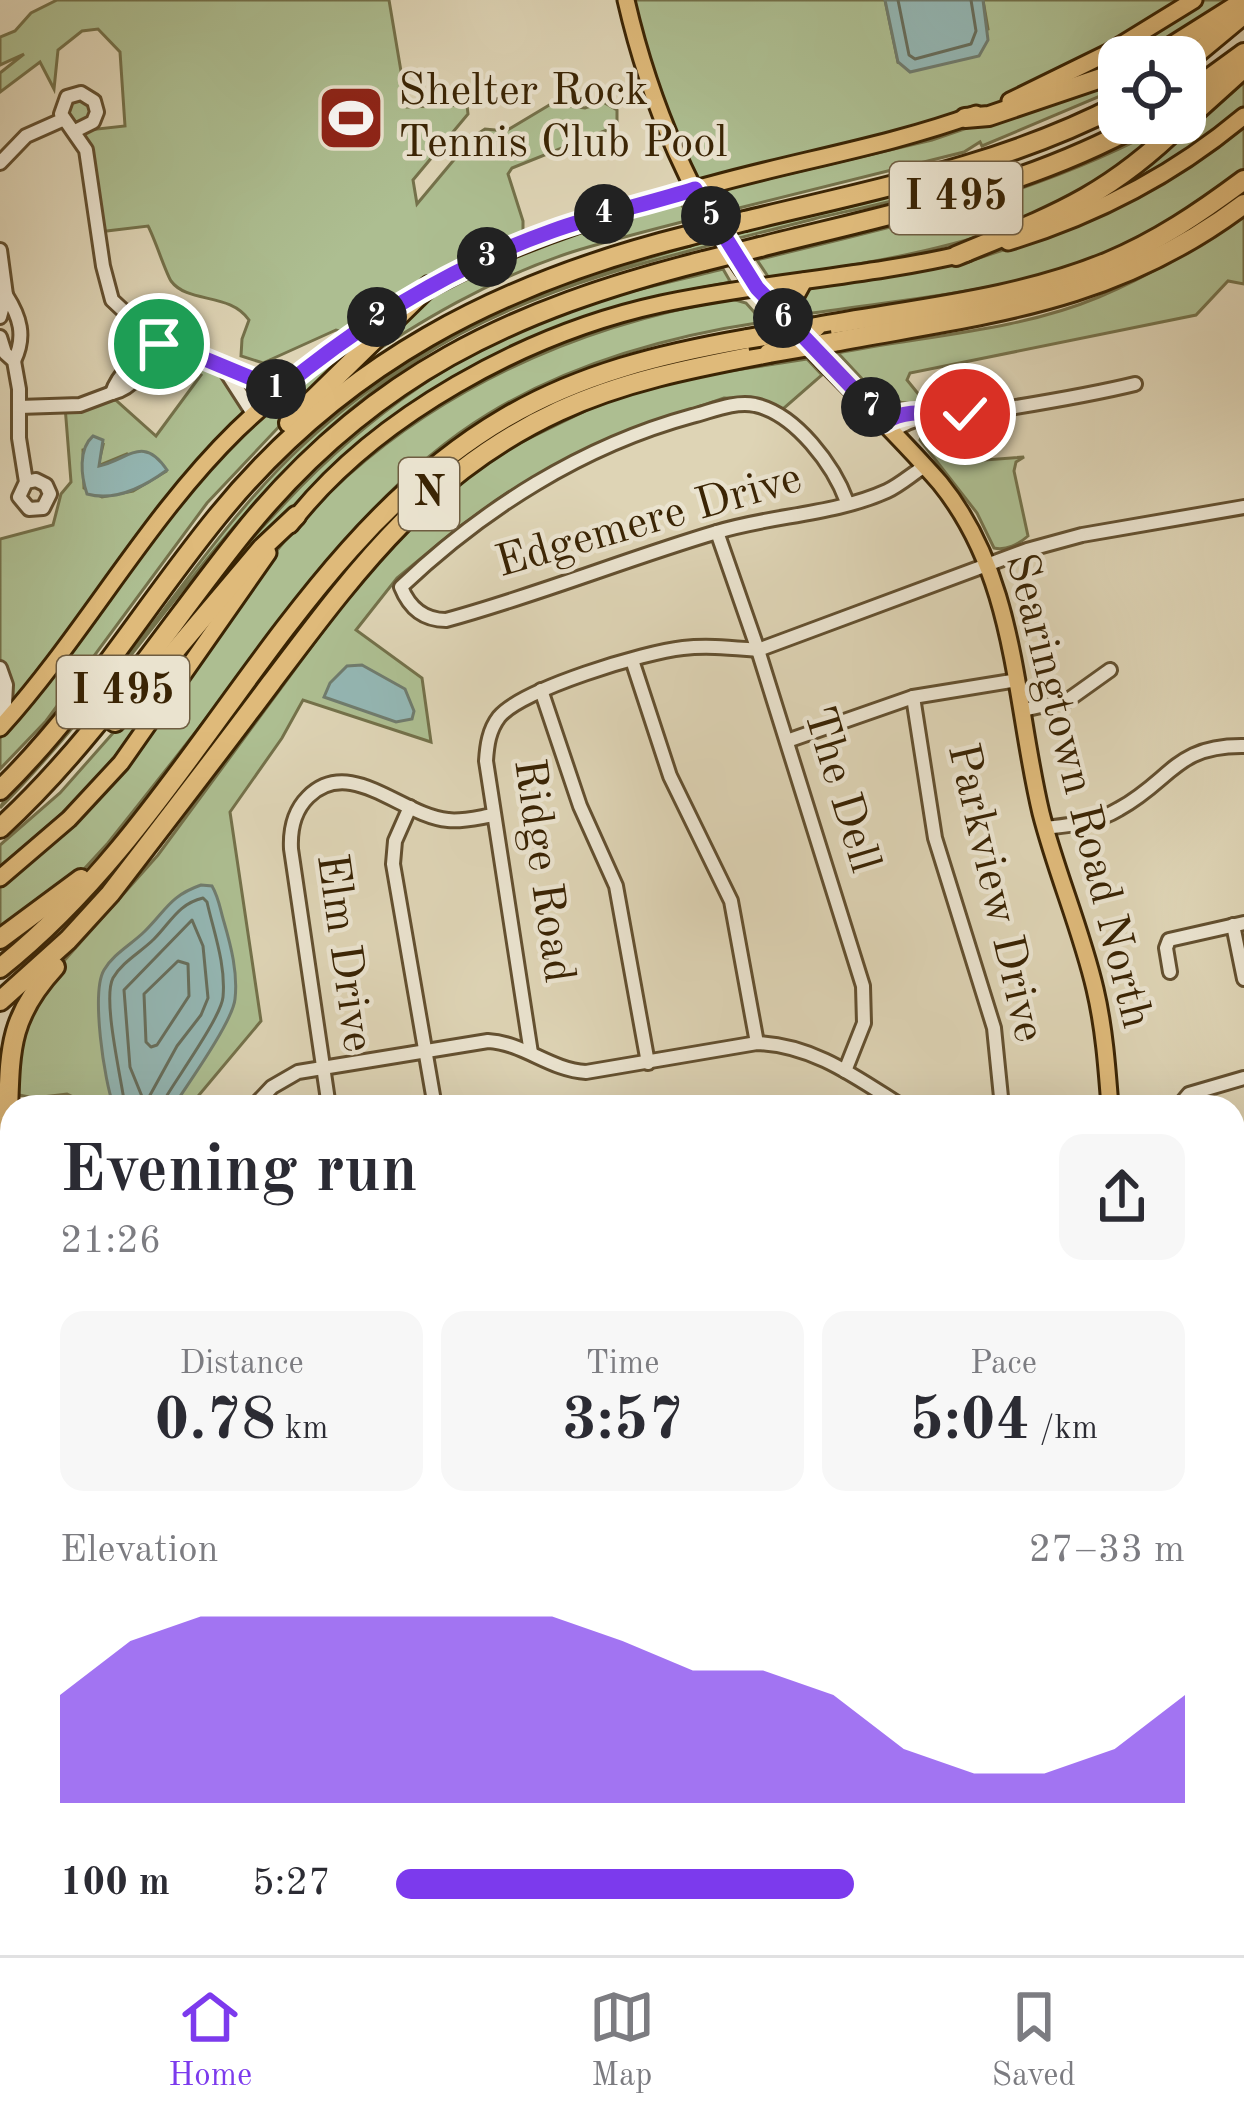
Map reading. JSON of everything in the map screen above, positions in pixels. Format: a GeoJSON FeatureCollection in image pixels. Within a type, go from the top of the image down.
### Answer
{"type":"FeatureCollection","features":[{"type":"Feature","properties":{"kind":"highway"},"geometry":{"type":"LineString","coordinates":[[1188,36],[1244,1]]}},
{"type":"Feature","properties":{"kind":"highway"},"geometry":{"type":"LineString","coordinates":[[1206,46],[1244,14]]}},
{"type":"Feature","properties":{"kind":"highway"},"geometry":{"type":"LineString","coordinates":[[1206,81],[1244,53]]}},
{"type":"Feature","properties":{"kind":"highway"},"geometry":{"type":"LineString","coordinates":[[1206,102],[1244,68]]}},
{"type":"Feature","properties":{"kind":"highway"},"geometry":{"type":"LineString","coordinates":[[965,118],[988,116],[1098,79]]}},
{"type":"Feature","properties":{"kind":"highway","name":"I 495"},"geometry":{"type":"LineString","coordinates":[[0,790],[86,694],[256,470],[346,390],[448,324],[559,272],[987,160],[1098,114]]}},
{"type":"Feature","properties":{"kind":"highway","name":"I 495"},"geometry":{"type":"LineString","coordinates":[[0,828],[94,730],[260,512],[313,456],[371,407],[460,348],[529,314],[601,288],[1001,185],[1101,144]]}},
{"type":"Feature","properties":{"kind":"highway"},"geometry":{"type":"LineString","coordinates":[[956,256],[1096,194],[1161,144]]}},
{"type":"Feature","properties":{"kind":"highway","name":"N"},"geometry":{"type":"LineString","coordinates":[[0,968],[76,900],[146,818],[340,560],[393,502],[440,462],[503,419],[572,385],[660,356],[1008,292],[1082,272],[1166,234],[1244,181]]}},
{"type":"Feature","properties":{"kind":"highway","name":"N"},"geometry":{"type":"LineString","coordinates":[[0,1001],[110,894],[362,563],[451,476],[515,434],[598,394],[657,375],[1003,312],[1076,294],[1164,256],[1244,203]]}},
{"type":"Feature","properties":{"kind":"highway"},"geometry":{"type":"LineString","coordinates":[[256,470],[274,438],[429,286]]}},
{"type":"Feature","properties":{"kind":"highway"},"geometry":{"type":"LineString","coordinates":[[32,798],[101,739],[262,548],[296,516]]}},
{"type":"Feature","properties":{"kind":"highway"},"geometry":{"type":"LineString","coordinates":[[0,939],[65,893],[146,818]]}},
{"type":"Feature","properties":{"kind":"highway"},"geometry":{"type":"LineString","coordinates":[[9,1095],[10,1052],[18,1018],[34,991],[87,934],[110,894]]}},
{"type":"Feature","properties":{"kind":"main road","name":"Searingtown Road North"},"geometry":{"type":"LineString","coordinates":[[626,0],[644,68],[695,189],[757,288],[925,466],[961,512],[988,564],[1018,680],[1045,828],[1094,986],[1108,1095]]}},
{"type":"Feature","properties":{"kind":"main road"},"geometry":{"type":"LineString","coordinates":[[2,725],[173,502],[254,415],[351,335],[429,286],[554,230],[965,118],[1084,66],[1193,0]]}},
{"type":"Feature","properties":{"kind":"main road"},"geometry":{"type":"LineString","coordinates":[[0,878],[58,830],[121,764],[296,516],[397,426],[501,362],[626,313],[956,256],[1030,236],[1114,201],[1194,155],[1244,116]]}},
{"type":"Feature","properties":{"kind":"main road"},"geometry":{"type":"LineString","coordinates":[[794,328],[792,302],[804,280]]}},
{"type":"Feature","properties":{"kind":"street"},"geometry":{"type":"LineString","coordinates":[[75,131],[96,117],[97,106],[81,92],[67,97],[62,120],[86,150],[109,292],[124,313],[159,344],[280,390]]}},
{"type":"Feature","properties":{"kind":"street"},"geometry":{"type":"LineString","coordinates":[[0,163],[26,136],[62,120]]}},
{"type":"Feature","properties":{"kind":"street"},"geometry":{"type":"LineString","coordinates":[[0,250],[6,295],[0,316]]}},
{"type":"Feature","properties":{"kind":"street"},"geometry":{"type":"LineString","coordinates":[[6,295],[22,333],[14,362],[26,482]]}},
{"type":"Feature","properties":{"kind":"street"},"geometry":{"type":"LineString","coordinates":[[0,337],[14,362]]}},
{"type":"Feature","properties":{"kind":"street"},"geometry":{"type":"LineString","coordinates":[[19,407],[80,405],[112,393],[148,349],[159,344]]}},
{"type":"Feature","properties":{"kind":"street"},"geometry":{"type":"LineString","coordinates":[[224,369],[254,415]]}},
{"type":"Feature","properties":{"kind":"street"},"geometry":{"type":"LineString","coordinates":[[890,427],[915,411],[942,416],[979,413],[1135,384]]}},
{"type":"Feature","properties":{"kind":"street","name":"Edgemere Drive"},"geometry":{"type":"LineString","coordinates":[[848,502],[834,472],[782,417],[753,405],[731,405],[636,435],[557,472],[473,524],[400,587],[407,602],[421,613],[446,620],[716,532],[848,502],[886,491],[925,466]]}},
{"type":"Feature","properties":{"kind":"street","name":"Ridge Road"},"geometry":{"type":"LineString","coordinates":[[531,1053],[487,761],[491,732],[511,705],[541,690],[682,648],[758,650],[988,564],[1082,535],[1244,507]]}},
{"type":"Feature","properties":{"kind":"street","name":"The Dell"},"geometry":{"type":"LineString","coordinates":[[716,532],[758,650],[863,986],[864,1023],[845,1071]]}},
{"type":"Feature","properties":{"kind":"street"},"geometry":{"type":"LineString","coordinates":[[632,660],[670,776],[731,901],[757,1043]]}},
{"type":"Feature","properties":{"kind":"street"},"geometry":{"type":"LineString","coordinates":[[0,668],[6,686],[2,725]]}},
{"type":"Feature","properties":{"kind":"street"},"geometry":{"type":"LineString","coordinates":[[1023,710],[1068,700],[1110,670]]}},
{"type":"Feature","properties":{"kind":"street"},"geometry":{"type":"LineString","coordinates":[[787,741],[913,697],[1018,680]]}},
{"type":"Feature","properties":{"kind":"street"},"geometry":{"type":"LineString","coordinates":[[541,690],[580,806],[616,886],[648,1063]]}},
{"type":"Feature","properties":{"kind":"street","name":"Parkview Drive"},"geometry":{"type":"LineString","coordinates":[[913,697],[935,838],[994,1028],[1001,1095]]}},
{"type":"Feature","properties":{"kind":"street"},"geometry":{"type":"LineString","coordinates":[[1045,828],[1082,823],[1117,811],[1201,749],[1244,746]]}},
{"type":"Feature","properties":{"kind":"street","name":"Elm Drive"},"geometry":{"type":"LineString","coordinates":[[327,1095],[291,849],[293,822],[310,794],[334,782],[358,784],[449,821],[494,815]]}},
{"type":"Feature","properties":{"kind":"street"},"geometry":{"type":"LineString","coordinates":[[410,807],[395,841],[393,864],[433,1095]]}},
{"type":"Feature","properties":{"kind":"street"},"geometry":{"type":"LineString","coordinates":[[1170,972],[1169,940],[1239,924],[1244,979]]}},
{"type":"Feature","properties":{"kind":"street"},"geometry":{"type":"LineString","coordinates":[[265,1095],[281,1080],[323,1067],[491,1041],[574,1071],[600,1072],[757,1043],[802,1049],[884,1095]]}},
{"type":"Feature","properties":{"kind":"street"},"geometry":{"type":"LineString","coordinates":[[1188,1095],[1244,1078]]}},
{"type":"Feature","properties":{"kind":"green space"},"geometry":{"type":"Polygon","coordinates":[[[57,0],[389,0],[407,107],[467,105],[468,114],[413,180],[417,204],[485,129],[506,131],[551,104],[585,108],[603,102],[617,110],[617,126],[512,168],[508,174],[523,235],[433,273],[343,332],[336,330],[263,363],[241,356],[249,320],[241,311],[188,293],[171,281],[148,226],[98,232],[86,150],[63,120],[71,94],[97,106],[80,131],[125,126],[120,52],[98,29],[82,31],[58,50],[54,89],[40,62],[0,92],[0,73],[24,54],[0,65],[0,37],[57,0]]]}},
{"type":"Feature","properties":{"kind":"green space"},"geometry":{"type":"Polygon","coordinates":[[[626,0],[885,0],[898,62],[988,29],[983,0],[1192,0],[1126,36],[1098,36],[1098,51],[1011,99],[963,117],[695,188],[626,0]]]}},
{"type":"Feature","properties":{"kind":"green space"},"geometry":{"type":"Polygon","coordinates":[[[1202,0],[1236,0],[1182,36],[1147,36],[1202,0]]]}},
{"type":"Feature","properties":{"kind":"green space"},"geometry":{"type":"Polygon","coordinates":[[[1098,62],[1098,70],[1059,82],[1098,62]]]}},
{"type":"Feature","properties":{"kind":"green space"},"geometry":{"type":"Polygon","coordinates":[[[1244,76],[1244,106],[1206,138],[1206,110],[1244,76]]]}},
{"type":"Feature","properties":{"kind":"green space"},"geometry":{"type":"Polygon","coordinates":[[[1098,83],[1098,97],[964,152],[727,211],[718,198],[720,190],[932,140],[1098,83]]]}},
{"type":"Feature","properties":{"kind":"green space"},"geometry":{"type":"Polygon","coordinates":[[[1244,119],[1244,170],[1184,212],[1120,248],[1007,284],[799,315],[800,292],[808,286],[976,259],[1046,236],[1244,119]]]}},
{"type":"Feature","properties":{"kind":"green space"},"geometry":{"type":"Polygon","coordinates":[[[1151,144],[1083,194],[953,244],[769,278],[757,260],[1020,189],[1121,148],[1151,144]]]}},
{"type":"Feature","properties":{"kind":"green space"},"geometry":{"type":"Polygon","coordinates":[[[1169,144],[1199,144],[1136,179],[1133,176],[1169,144]]]}},
{"type":"Feature","properties":{"kind":"green space"},"geometry":{"type":"Polygon","coordinates":[[[934,184],[895,200],[633,266],[506,312],[599,274],[681,249],[934,184]]]}},
{"type":"Feature","properties":{"kind":"green space"},"geometry":{"type":"Polygon","coordinates":[[[679,200],[690,220],[572,252],[513,275],[429,318],[349,369],[423,299],[527,246],[679,200]]]}},
{"type":"Feature","properties":{"kind":"green space"},"geometry":{"type":"Polygon","coordinates":[[[1244,216],[1244,284],[1228,281],[1196,315],[910,373],[907,380],[924,401],[915,403],[894,400],[871,381],[865,382],[838,353],[1003,325],[1068,308],[1155,270],[1244,216]]]}},
{"type":"Feature","properties":{"kind":"green space"},"geometry":{"type":"Polygon","coordinates":[[[723,269],[730,281],[726,283],[619,307],[568,324],[519,343],[426,393],[323,476],[219,588],[248,544],[316,471],[384,412],[459,361],[580,306],[723,269]]]}},
{"type":"Feature","properties":{"kind":"green space"},"geometry":{"type":"Polygon","coordinates":[[[732,299],[746,303],[763,322],[656,344],[552,380],[488,414],[421,463],[336,552],[108,843],[73,881],[0,932],[0,884],[71,826],[119,777],[256,578],[301,522],[352,472],[466,391],[529,360],[595,334],[732,299]]]}},
{"type":"Feature","properties":{"kind":"green space"},"geometry":{"type":"Polygon","coordinates":[[[374,326],[207,503],[46,721],[0,769],[0,736],[190,489],[277,402],[374,326]]]}},
{"type":"Feature","properties":{"kind":"green space"},"geometry":{"type":"Polygon","coordinates":[[[458,336],[387,380],[323,433],[212,553],[83,714],[214,544],[279,469],[371,389],[458,336]]]}},
{"type":"Feature","properties":{"kind":"green space"},"geometry":{"type":"Polygon","coordinates":[[[159,344],[273,391],[234,433],[0,728],[0,539],[53,525],[61,494],[71,482],[65,406],[110,395],[156,436],[201,375],[160,345],[123,391],[114,385],[159,344]],[[103,445],[83,450],[84,488],[102,497],[133,491],[165,472],[127,454],[98,466],[103,445]]]}},
{"type":"Feature","properties":{"kind":"green space"},"geometry":{"type":"Polygon","coordinates":[[[807,359],[822,375],[783,409],[763,400],[724,398],[620,434],[568,458],[507,493],[397,578],[356,630],[422,678],[431,742],[303,700],[230,812],[261,1021],[199,1095],[14,1094],[14,1050],[39,989],[158,855],[371,566],[448,489],[499,453],[620,394],[807,359]]]}},
{"type":"Feature","properties":{"kind":"green space"},"geometry":{"type":"Polygon","coordinates":[[[927,423],[969,423],[976,452],[985,460],[1024,457],[1016,462],[1014,471],[1028,536],[1012,546],[994,548],[977,513],[920,440],[927,423]]]}},
{"type":"Feature","properties":{"kind":"green space"},"geometry":{"type":"Polygon","coordinates":[[[212,621],[127,742],[80,798],[0,867],[0,845],[60,793],[212,621]]]}},
{"type":"Feature","properties":{"kind":"green space"},"geometry":{"type":"Polygon","coordinates":[[[70,730],[57,746],[0,808],[15,787],[70,730]]]}},
{"type":"Feature","properties":{"kind":"water"},"geometry":{"type":"Polygon","coordinates":[[[885,0],[983,0],[988,40],[979,56],[910,72],[898,62],[885,0]]]}},
{"type":"Feature","properties":{"kind":"water","name":"Shelter Rock Tennis Club Pool"},"geometry":{"type":"Polygon","coordinates":[[[355,96],[362,138],[344,141],[343,116],[326,119],[323,101],[355,96]]]}},
{"type":"Feature","properties":{"kind":"water"},"geometry":{"type":"Polygon","coordinates":[[[93,436],[103,440],[99,466],[143,451],[167,470],[129,491],[87,494],[83,455],[93,436]]]}},
{"type":"Feature","properties":{"kind":"water"},"geometry":{"type":"Polygon","coordinates":[[[362,665],[405,689],[414,711],[412,719],[396,722],[324,697],[347,666],[362,665]]]}},
{"type":"Feature","properties":{"kind":"water"},"geometry":{"type":"Polygon","coordinates":[[[212,886],[229,940],[236,979],[227,1022],[181,1095],[110,1095],[99,1016],[104,970],[191,889],[212,886]]]}},
{"type":"Feature","properties":{"kind":"place","name":"Shelter Rock Tennis Club Pool"},"geometry":{"type":"Point","coordinates":[351,118]}},
{"type":"Feature","properties":{"kind":"route"},"geometry":{"type":"LineString","coordinates":[[159,344],[280,390],[365,325],[455,272],[582,220],[695,189],[757,288],[885,422],[915,411],[965,414]]}}]}
